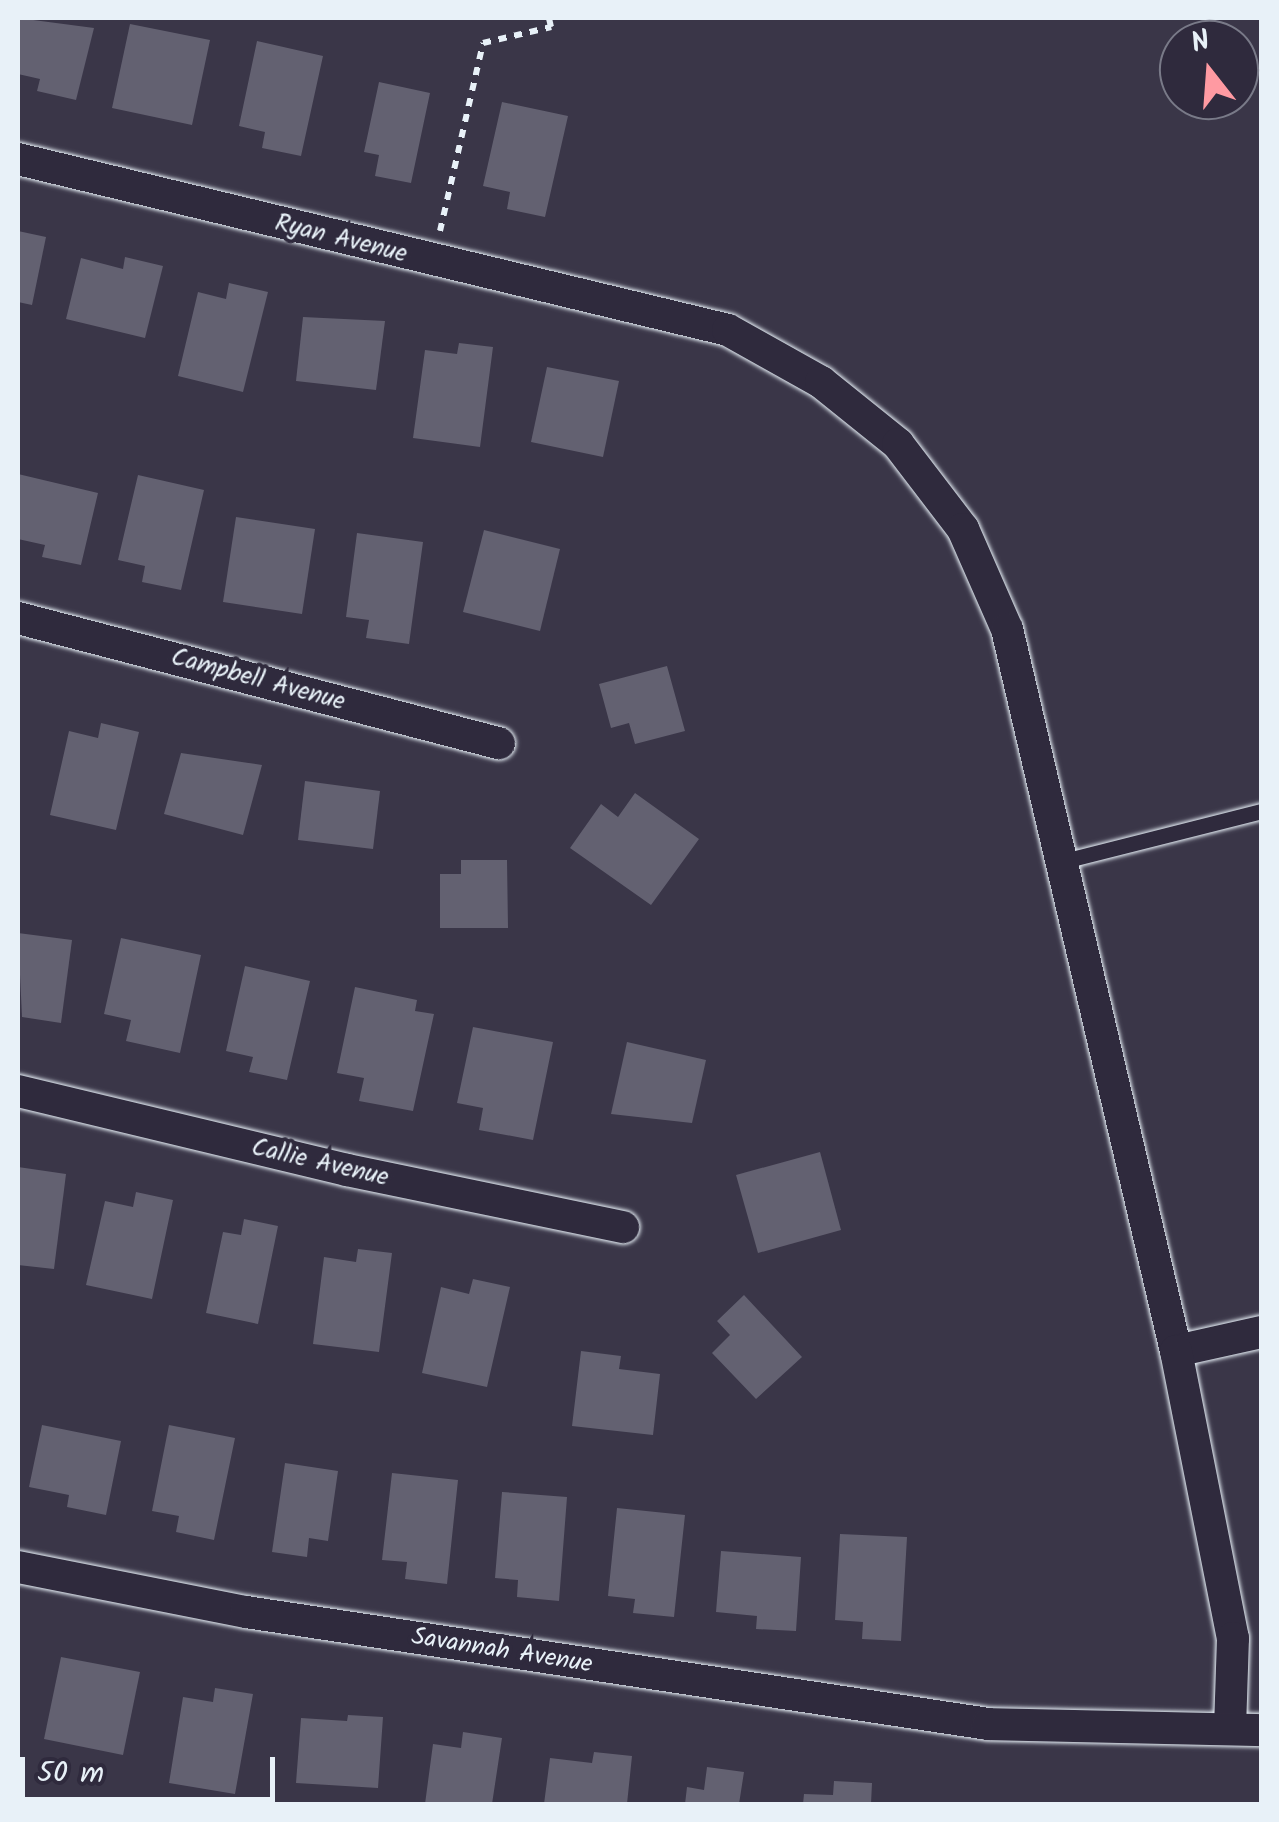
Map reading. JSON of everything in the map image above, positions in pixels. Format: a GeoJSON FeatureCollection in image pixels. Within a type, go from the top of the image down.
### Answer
{"type":"FeatureCollection","features":[{"type":"Feature","properties":{"kind":"street","name":"Ryan Avenue"},"geometry":{"type":"LineString","coordinates":[[18,159],[664,318],[728,330],[822,382],[898,444],[964,529],[1007,629],[1176,1351],[1233,1638],[1246,1729]]}},
{"type":"Feature","properties":{"kind":"street","name":"Campbell Avenue"},"geometry":{"type":"LineString","coordinates":[[18,618],[499,743]]}},
{"type":"Feature","properties":{"kind":"street","name":"Callie Avenue"},"geometry":{"type":"LineString","coordinates":[[18,1090],[346,1170],[623,1227]]}},
{"type":"Feature","properties":{"kind":"street"},"geometry":{"type":"LineString","coordinates":[[1176,1351],[1262,1332]]}},
{"type":"Feature","properties":{"kind":"street","name":"Savannah Avenue"},"geometry":{"type":"LineString","coordinates":[[18,1568],[246,1612],[988,1724],[1246,1729]]}},
{"type":"Feature","properties":{"kind":"lane"},"geometry":{"type":"LineString","coordinates":[[1064,862],[1262,811]]}},
{"type":"Feature","properties":{"kind":"path"},"geometry":{"type":"LineString","coordinates":[[433,262],[483,44],[551,27],[550,18]]}},
{"type":"Feature","properties":{"kind":"building"},"geometry":{"type":"Polygon","coordinates":[[[18,18],[94,28],[76,100],[37,91],[40,79],[18,74],[18,18]]]}},
{"type":"Feature","properties":{"kind":"building"},"geometry":{"type":"Polygon","coordinates":[[[130,24],[210,40],[192,125],[112,108],[130,24]]]}},
{"type":"Feature","properties":{"kind":"building"},"geometry":{"type":"Polygon","coordinates":[[[257,41],[323,56],[301,156],[262,148],[265,132],[239,126],[257,41]]]}},
{"type":"Feature","properties":{"kind":"building"},"geometry":{"type":"Polygon","coordinates":[[[379,82],[430,93],[411,183],[375,176],[379,155],[364,152],[379,82]]]}},
{"type":"Feature","properties":{"kind":"building"},"geometry":{"type":"Polygon","coordinates":[[[502,102],[568,116],[545,217],[507,209],[510,192],[483,186],[502,102]]]}},
{"type":"Feature","properties":{"kind":"building"},"geometry":{"type":"Polygon","coordinates":[[[18,231],[46,237],[32,305],[18,302],[18,231]]]}},
{"type":"Feature","properties":{"kind":"building"},"geometry":{"type":"Polygon","coordinates":[[[125,257],[163,266],[145,338],[66,319],[81,258],[123,269],[125,257]]]}},
{"type":"Feature","properties":{"kind":"building"},"geometry":{"type":"Polygon","coordinates":[[[229,283],[268,292],[243,392],[178,376],[198,292],[226,299],[229,283]]]}},
{"type":"Feature","properties":{"kind":"building"},"geometry":{"type":"Polygon","coordinates":[[[303,317],[385,321],[376,390],[296,381],[303,317]]]}},
{"type":"Feature","properties":{"kind":"building"},"geometry":{"type":"Polygon","coordinates":[[[459,343],[493,347],[480,447],[413,438],[425,350],[457,354],[459,343]]]}},
{"type":"Feature","properties":{"kind":"building"},"geometry":{"type":"Polygon","coordinates":[[[547,367],[619,381],[603,457],[531,442],[547,367]]]}},
{"type":"Feature","properties":{"kind":"building"},"geometry":{"type":"Polygon","coordinates":[[[18,474],[98,493],[81,565],[42,557],[45,545],[18,539],[18,474]]]}},
{"type":"Feature","properties":{"kind":"building"},"geometry":{"type":"Polygon","coordinates":[[[138,475],[204,490],[181,590],[142,582],[145,566],[118,560],[138,475]]]}},
{"type":"Feature","properties":{"kind":"building"},"geometry":{"type":"Polygon","coordinates":[[[236,517],[315,529],[302,614],[223,602],[236,517]]]}},
{"type":"Feature","properties":{"kind":"building"},"geometry":{"type":"Polygon","coordinates":[[[484,530],[560,549],[540,631],[463,612],[484,530]]]}},
{"type":"Feature","properties":{"kind":"building"},"geometry":{"type":"Polygon","coordinates":[[[357,533],[423,542],[409,644],[366,638],[369,620],[346,617],[357,533]]]}},
{"type":"Feature","properties":{"kind":"building"},"geometry":{"type":"Polygon","coordinates":[[[667,666],[685,731],[635,744],[629,723],[611,728],[599,684],[667,666]]]}},
{"type":"Feature","properties":{"kind":"building"},"geometry":{"type":"Polygon","coordinates":[[[101,723],[139,732],[116,830],[50,815],[69,731],[98,738],[101,723]]]}},
{"type":"Feature","properties":{"kind":"building"},"geometry":{"type":"Polygon","coordinates":[[[181,753],[262,765],[243,835],[164,814],[181,753]]]}},
{"type":"Feature","properties":{"kind":"building"},"geometry":{"type":"Polygon","coordinates":[[[305,781],[380,791],[373,849],[298,840],[305,781]]]}},
{"type":"Feature","properties":{"kind":"building"},"geometry":{"type":"Polygon","coordinates":[[[635,793],[699,839],[651,905],[570,848],[601,804],[618,817],[635,793]]]}},
{"type":"Feature","properties":{"kind":"building"},"geometry":{"type":"Polygon","coordinates":[[[461,860],[507,860],[508,928],[440,928],[440,874],[461,874],[461,860]]]}},
{"type":"Feature","properties":{"kind":"building"},"geometry":{"type":"Polygon","coordinates":[[[18,933],[72,940],[61,1023],[22,1017],[18,933]]]}},
{"type":"Feature","properties":{"kind":"building"},"geometry":{"type":"Polygon","coordinates":[[[121,938],[201,955],[180,1053],[126,1041],[131,1020],[104,1014],[121,938]]]}},
{"type":"Feature","properties":{"kind":"building"},"geometry":{"type":"Polygon","coordinates":[[[245,966],[310,981],[287,1080],[249,1072],[253,1057],[226,1051],[245,966]]]}},
{"type":"Feature","properties":{"kind":"building"},"geometry":{"type":"Polygon","coordinates":[[[355,987],[417,1000],[415,1011],[434,1014],[413,1111],[359,1101],[364,1078],[337,1073],[355,987]]]}},
{"type":"Feature","properties":{"kind":"building"},"geometry":{"type":"Polygon","coordinates":[[[473,1027],[553,1042],[533,1140],[479,1130],[483,1108],[457,1103],[473,1027]]]}},
{"type":"Feature","properties":{"kind":"building"},"geometry":{"type":"Polygon","coordinates":[[[627,1042],[706,1060],[692,1123],[611,1114],[627,1042]]]}},
{"type":"Feature","properties":{"kind":"building"},"geometry":{"type":"Polygon","coordinates":[[[820,1152],[841,1230],[758,1253],[736,1175],[820,1152]]]}},
{"type":"Feature","properties":{"kind":"building"},"geometry":{"type":"Polygon","coordinates":[[[18,1167],[66,1174],[54,1269],[18,1265],[18,1167]]]}},
{"type":"Feature","properties":{"kind":"building"},"geometry":{"type":"Polygon","coordinates":[[[136,1192],[173,1200],[152,1299],[86,1285],[105,1201],[133,1207],[136,1192]]]}},
{"type":"Feature","properties":{"kind":"building"},"geometry":{"type":"Polygon","coordinates":[[[244,1219],[278,1226],[258,1324],[206,1313],[223,1232],[241,1235],[244,1219]]]}},
{"type":"Feature","properties":{"kind":"building"},"geometry":{"type":"Polygon","coordinates":[[[358,1249],[392,1253],[379,1352],[313,1344],[324,1257],[356,1262],[358,1249]]]}},
{"type":"Feature","properties":{"kind":"building"},"geometry":{"type":"Polygon","coordinates":[[[473,1279],[510,1287],[487,1387],[422,1373],[441,1287],[469,1294],[473,1279]]]}},
{"type":"Feature","properties":{"kind":"building"},"geometry":{"type":"Polygon","coordinates":[[[744,1295],[802,1357],[756,1399],[712,1353],[730,1335],[717,1321],[744,1295]]]}},
{"type":"Feature","properties":{"kind":"building"},"geometry":{"type":"Polygon","coordinates":[[[581,1351],[621,1356],[619,1369],[660,1374],[653,1435],[572,1426],[581,1351]]]}},
{"type":"Feature","properties":{"kind":"building"},"geometry":{"type":"Polygon","coordinates":[[[42,1425],[121,1441],[106,1515],[67,1507],[69,1495],[29,1487],[42,1425]]]}},
{"type":"Feature","properties":{"kind":"building"},"geometry":{"type":"Polygon","coordinates":[[[169,1425],[235,1438],[214,1540],[176,1532],[179,1516],[152,1511],[169,1425]]]}},
{"type":"Feature","properties":{"kind":"building"},"geometry":{"type":"Polygon","coordinates":[[[285,1463],[338,1471],[328,1541],[309,1538],[307,1557],[272,1552],[285,1463]]]}},
{"type":"Feature","properties":{"kind":"building"},"geometry":{"type":"Polygon","coordinates":[[[392,1473],[458,1480],[447,1584],[405,1579],[407,1562],[382,1560],[392,1473]]]}},
{"type":"Feature","properties":{"kind":"building"},"geometry":{"type":"Polygon","coordinates":[[[502,1492],[567,1497],[559,1601],[517,1597],[518,1580],[495,1578],[502,1492]]]}},
{"type":"Feature","properties":{"kind":"building"},"geometry":{"type":"Polygon","coordinates":[[[617,1508],[685,1515],[674,1617],[633,1613],[635,1599],[608,1596],[617,1508]]]}},
{"type":"Feature","properties":{"kind":"building"},"geometry":{"type":"Polygon","coordinates":[[[840,1534],[907,1537],[901,1641],[862,1639],[863,1622],[835,1620],[840,1534]]]}},
{"type":"Feature","properties":{"kind":"building"},"geometry":{"type":"Polygon","coordinates":[[[721,1551],[801,1557],[796,1631],[756,1629],[757,1616],[716,1612],[721,1551]]]}},
{"type":"Feature","properties":{"kind":"building"},"geometry":{"type":"Polygon","coordinates":[[[61,1657],[140,1672],[123,1755],[44,1739],[61,1657]]]}},
{"type":"Feature","properties":{"kind":"building"},"geometry":{"type":"Polygon","coordinates":[[[215,1688],[253,1694],[235,1794],[169,1783],[183,1697],[213,1702],[215,1688]]]}},
{"type":"Feature","properties":{"kind":"building"},"geometry":{"type":"Polygon","coordinates":[[[348,1715],[383,1717],[378,1788],[296,1783],[301,1718],[347,1721],[348,1715]]]}},
{"type":"Feature","properties":{"kind":"building"},"geometry":{"type":"Polygon","coordinates":[[[463,1732],[502,1738],[492,1804],[425,1804],[433,1744],[461,1748],[463,1732]]]}},
{"type":"Feature","properties":{"kind":"building"},"geometry":{"type":"Polygon","coordinates":[[[594,1752],[632,1756],[627,1804],[544,1804],[550,1758],[592,1763],[594,1752]]]}},
{"type":"Feature","properties":{"kind":"building"},"geometry":{"type":"Polygon","coordinates":[[[707,1767],[744,1772],[739,1804],[685,1804],[687,1787],[704,1790],[707,1767]]]}},
{"type":"Feature","properties":{"kind":"building"},"geometry":{"type":"Polygon","coordinates":[[[834,1781],[872,1783],[871,1804],[803,1804],[804,1794],[833,1795],[834,1781]]]}}]}
